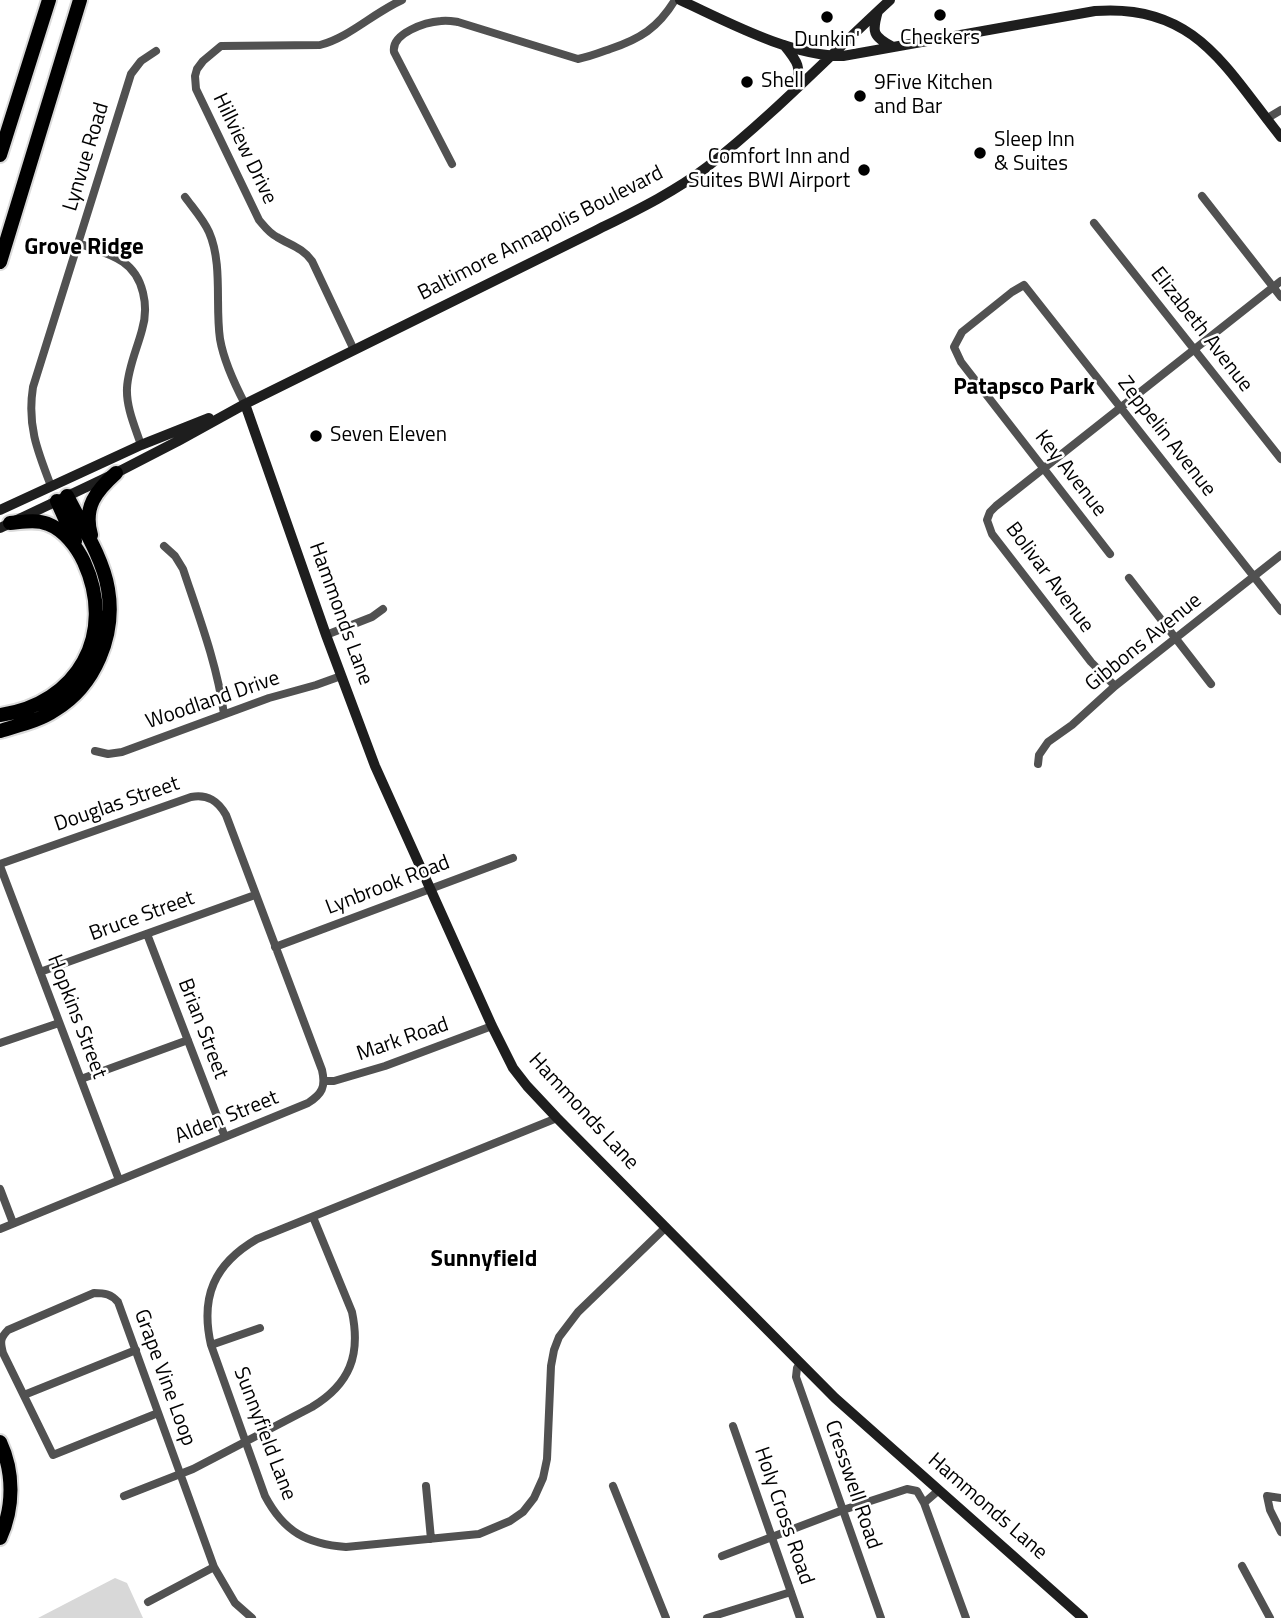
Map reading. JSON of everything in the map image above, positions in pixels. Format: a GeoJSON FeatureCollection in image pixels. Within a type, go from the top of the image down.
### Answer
{"type":"FeatureCollection","features":[{"type":"Feature","properties":{"kind":"highway"},"geometry":{"type":"LineString","coordinates":[[0,155],[49,0]]}},
{"type":"Feature","properties":{"kind":"highway"},"geometry":{"type":"LineString","coordinates":[[0,262],[80,0]]}},
{"type":"Feature","properties":{"kind":"highway"},"geometry":{"type":"LineString","coordinates":[[0,731],[30,722],[56,710],[78,692],[96,666],[108,634],[108,589],[89,527],[88,515],[101,486],[116,473]]}},
{"type":"Feature","properties":{"kind":"highway"},"geometry":{"type":"LineString","coordinates":[[62,498],[97,556]]}},
{"type":"Feature","properties":{"kind":"highway"},"geometry":{"type":"LineString","coordinates":[[0,715],[24,710],[51,698],[70,680],[84,661],[91,644],[96,613],[92,584],[62,498]]}},
{"type":"Feature","properties":{"kind":"highway"},"geometry":{"type":"LineString","coordinates":[[5,526],[34,521],[46,523],[65,535],[80,554]]}},
{"type":"Feature","properties":{"kind":"highway"},"geometry":{"type":"LineString","coordinates":[[0,1442],[7,1461],[11,1493],[10,1511],[0,1538]]}},
{"type":"Feature","properties":{"kind":"main road"},"geometry":{"type":"LineString","coordinates":[[678,0],[784,45],[830,56],[843,56],[1095,11],[1134,11],[1167,20],[1202,41],[1281,137]]}},
{"type":"Feature","properties":{"kind":"main road","name":"Baltimore Annapolis Boulevard"},"geometry":{"type":"LineString","coordinates":[[5,526],[116,473],[245,404],[595,231],[664,194],[705,168],[755,126],[890,0]]}},
{"type":"Feature","properties":{"kind":"main road"},"geometry":{"type":"LineString","coordinates":[[879,10],[874,24],[876,35],[892,47]]}},
{"type":"Feature","properties":{"kind":"main road"},"geometry":{"type":"LineString","coordinates":[[784,45],[799,66],[795,90]]}},
{"type":"Feature","properties":{"kind":"main road","name":"Baltimore Annapolis Boulevard"},"geometry":{"type":"LineString","coordinates":[[0,510],[141,445],[245,404]]}},
{"type":"Feature","properties":{"kind":"main road","name":"Hammonds Lane"},"geometry":{"type":"LineString","coordinates":[[245,404],[375,766],[513,1068],[557,1118],[800,1363],[863,1423],[1083,1618]]}},
{"type":"Feature","properties":{"kind":"main road"},"geometry":{"type":"LineString","coordinates":[[51,485],[62,498]]}},
{"type":"Feature","properties":{"kind":"street","name":"Hillview Drive"},"geometry":{"type":"LineString","coordinates":[[354,350],[307,254],[278,239],[259,220],[196,89],[195,76],[203,61],[222,46],[320,45],[331,42],[386,7],[402,0]]}},
{"type":"Feature","properties":{"kind":"street"},"geometry":{"type":"LineString","coordinates":[[452,164],[394,52],[393,47],[404,33],[444,20],[458,22],[578,59],[631,42],[643,35],[666,15],[678,0]]}},
{"type":"Feature","properties":{"kind":"street","name":"Lynvue Road"},"geometry":{"type":"LineString","coordinates":[[51,485],[33,437],[33,387],[131,74],[141,61],[156,51]]}},
{"type":"Feature","properties":{"kind":"street"},"geometry":{"type":"LineString","coordinates":[[1266,119],[1281,110]]}},
{"type":"Feature","properties":{"kind":"street"},"geometry":{"type":"LineString","coordinates":[[185,197],[201,218],[214,248],[222,347],[229,371],[245,404]]}},
{"type":"Feature","properties":{"kind":"street"},"geometry":{"type":"LineString","coordinates":[[1202,197],[1281,297]]}},
{"type":"Feature","properties":{"kind":"street","name":"Elizabeth Avenue"},"geometry":{"type":"LineString","coordinates":[[1094,223],[1281,460]]}},
{"type":"Feature","properties":{"kind":"street"},"geometry":{"type":"LineString","coordinates":[[78,243],[126,263],[144,295],[144,327],[129,372],[127,388],[131,416],[141,445]]}},
{"type":"Feature","properties":{"kind":"street"},"geometry":{"type":"LineString","coordinates":[[1044,468],[1281,281]]}},
{"type":"Feature","properties":{"kind":"street","name":"Zeppelin Avenue"},"geometry":{"type":"LineString","coordinates":[[954,347],[962,332],[1024,285],[1281,611]]}},
{"type":"Feature","properties":{"kind":"street","name":"Key Avenue"},"geometry":{"type":"LineString","coordinates":[[954,347],[961,362],[1110,554]]}},
{"type":"Feature","properties":{"kind":"street","name":"Bolivar Avenue"},"geometry":{"type":"LineString","coordinates":[[1044,468],[996,506],[987,520],[992,534],[1091,662],[1115,686]]}},
{"type":"Feature","properties":{"kind":"street"},"geometry":{"type":"LineString","coordinates":[[164,546],[175,556],[183,569],[215,663],[225,714]]}},
{"type":"Feature","properties":{"kind":"street","name":"Gibbons Avenue"},"geometry":{"type":"LineString","coordinates":[[1038,764],[1038,755],[1048,742],[1281,555]]}},
{"type":"Feature","properties":{"kind":"street"},"geometry":{"type":"LineString","coordinates":[[1129,578],[1211,684]]}},
{"type":"Feature","properties":{"kind":"street"},"geometry":{"type":"LineString","coordinates":[[326,635],[372,617],[383,609]]}},
{"type":"Feature","properties":{"kind":"street","name":"Woodland Drive"},"geometry":{"type":"LineString","coordinates":[[95,751],[108,754],[122,752],[269,698],[341,676]]}},
{"type":"Feature","properties":{"kind":"street","name":"Douglas Street"},"geometry":{"type":"LineString","coordinates":[[0,865],[199,795],[208,797],[221,807],[275,947]]}},
{"type":"Feature","properties":{"kind":"street","name":"Lynbrook Road"},"geometry":{"type":"LineString","coordinates":[[275,947],[513,858]]}},
{"type":"Feature","properties":{"kind":"street","name":"Hopkins Street"},"geometry":{"type":"LineString","coordinates":[[0,865],[119,1180]]}},
{"type":"Feature","properties":{"kind":"street","name":"Bruce Street"},"geometry":{"type":"LineString","coordinates":[[40,972],[255,895]]}},
{"type":"Feature","properties":{"kind":"street","name":"Brian Street"},"geometry":{"type":"LineString","coordinates":[[147,934],[225,1137]]}},
{"type":"Feature","properties":{"kind":"street"},"geometry":{"type":"LineString","coordinates":[[275,947],[324,1081]]}},
{"type":"Feature","properties":{"kind":"street"},"geometry":{"type":"LineString","coordinates":[[0,1043],[59,1023]]}},
{"type":"Feature","properties":{"kind":"street","name":"Mark Road"},"geometry":{"type":"LineString","coordinates":[[324,1081],[334,1081],[375,1069],[492,1026]]}},
{"type":"Feature","properties":{"kind":"street"},"geometry":{"type":"LineString","coordinates":[[81,1079],[188,1040]]}},
{"type":"Feature","properties":{"kind":"street","name":"Alden Street"},"geometry":{"type":"LineString","coordinates":[[0,1229],[308,1103],[321,1091],[324,1081]]}},
{"type":"Feature","properties":{"kind":"street","name":"Sunnyfield Lane"},"geometry":{"type":"LineString","coordinates":[[557,1118],[257,1239],[237,1252],[222,1269],[213,1283],[209,1300],[207,1314],[211,1345],[265,1496],[278,1516],[295,1533],[311,1541],[346,1547],[479,1534],[510,1521],[523,1512],[534,1498],[543,1478],[547,1459],[551,1366],[559,1337],[578,1312],[666,1227]]}},
{"type":"Feature","properties":{"kind":"street"},"geometry":{"type":"LineString","coordinates":[[0,1189],[13,1223]]}},
{"type":"Feature","properties":{"kind":"street"},"geometry":{"type":"LineString","coordinates":[[124,1496],[201,1465],[247,1441],[325,1399],[344,1378],[351,1364],[356,1337],[352,1312],[313,1217]]}},
{"type":"Feature","properties":{"kind":"street","name":"Grape Vine Loop"},"geometry":{"type":"LineString","coordinates":[[158,1413],[53,1455],[3,1353],[0,1343],[2,1336],[8,1330],[94,1293],[105,1293],[118,1302],[214,1567],[235,1603],[252,1618]]}},
{"type":"Feature","properties":{"kind":"street"},"geometry":{"type":"LineString","coordinates":[[211,1345],[260,1328]]}},
{"type":"Feature","properties":{"kind":"street"},"geometry":{"type":"LineString","coordinates":[[24,1395],[136,1350]]}},
{"type":"Feature","properties":{"kind":"street","name":"Cresswell Road"},"geometry":{"type":"LineString","coordinates":[[800,1363],[796,1377],[881,1618]]}},
{"type":"Feature","properties":{"kind":"street","name":"Holy Cross Road"},"geometry":{"type":"LineString","coordinates":[[733,1426],[800,1618]]}},
{"type":"Feature","properties":{"kind":"street"},"geometry":{"type":"LineString","coordinates":[[426,1486],[432,1539]]}},
{"type":"Feature","properties":{"kind":"street"},"geometry":{"type":"LineString","coordinates":[[613,1486],[666,1618]]}},
{"type":"Feature","properties":{"kind":"street"},"geometry":{"type":"LineString","coordinates":[[722,1556],[843,1510],[907,1489],[917,1491],[924,1503],[966,1618]]}},
{"type":"Feature","properties":{"kind":"street"},"geometry":{"type":"LineString","coordinates":[[924,1503],[939,1490]]}},
{"type":"Feature","properties":{"kind":"street"},"geometry":{"type":"LineString","coordinates":[[1281,1498],[1267,1496],[1270,1510],[1281,1532]]}},
{"type":"Feature","properties":{"kind":"street"},"geometry":{"type":"LineString","coordinates":[[1242,1566],[1270,1618]]}},
{"type":"Feature","properties":{"kind":"street"},"geometry":{"type":"LineString","coordinates":[[149,1602],[214,1567]]}},
{"type":"Feature","properties":{"kind":"street"},"geometry":{"type":"LineString","coordinates":[[707,1618],[791,1592]]}},
{"type":"Feature","properties":{"kind":"shaded area"},"geometry":{"type":"Polygon","coordinates":[[[115,1578],[127,1583],[143,1618],[38,1618],[115,1578]]]}},
{"type":"Feature","properties":{"kind":"place","name":"Checkers"},"geometry":{"type":"Point","coordinates":[940,15]}},
{"type":"Feature","properties":{"kind":"place","name":"Dunkin'"},"geometry":{"type":"Point","coordinates":[827,17]}},
{"type":"Feature","properties":{"kind":"place","name":"Shell"},"geometry":{"type":"Point","coordinates":[747,82]}},
{"type":"Feature","properties":{"kind":"place","name":"9Five Kitchen and Bar"},"geometry":{"type":"Point","coordinates":[860,96]}},
{"type":"Feature","properties":{"kind":"place","name":"Sleep Inn & Suites"},"geometry":{"type":"Point","coordinates":[980,153]}},
{"type":"Feature","properties":{"kind":"place","name":"Comfort Inn and Suites BWI Airport"},"geometry":{"type":"Point","coordinates":[864,170]}},
{"type":"Feature","properties":{"kind":"place","name":"Seven Eleven"},"geometry":{"type":"Point","coordinates":[316,436]}},
{"type":"Feature","properties":{"kind":"district","name":"Grove Ridge"},"geometry":{"type":"Point","coordinates":[84,248]}},
{"type":"Feature","properties":{"kind":"district","name":"Patapsco Park"},"geometry":{"type":"Point","coordinates":[1024,388]}},
{"type":"Feature","properties":{"kind":"district","name":"Sunnyfield"},"geometry":{"type":"Point","coordinates":[484,1260]}}]}
